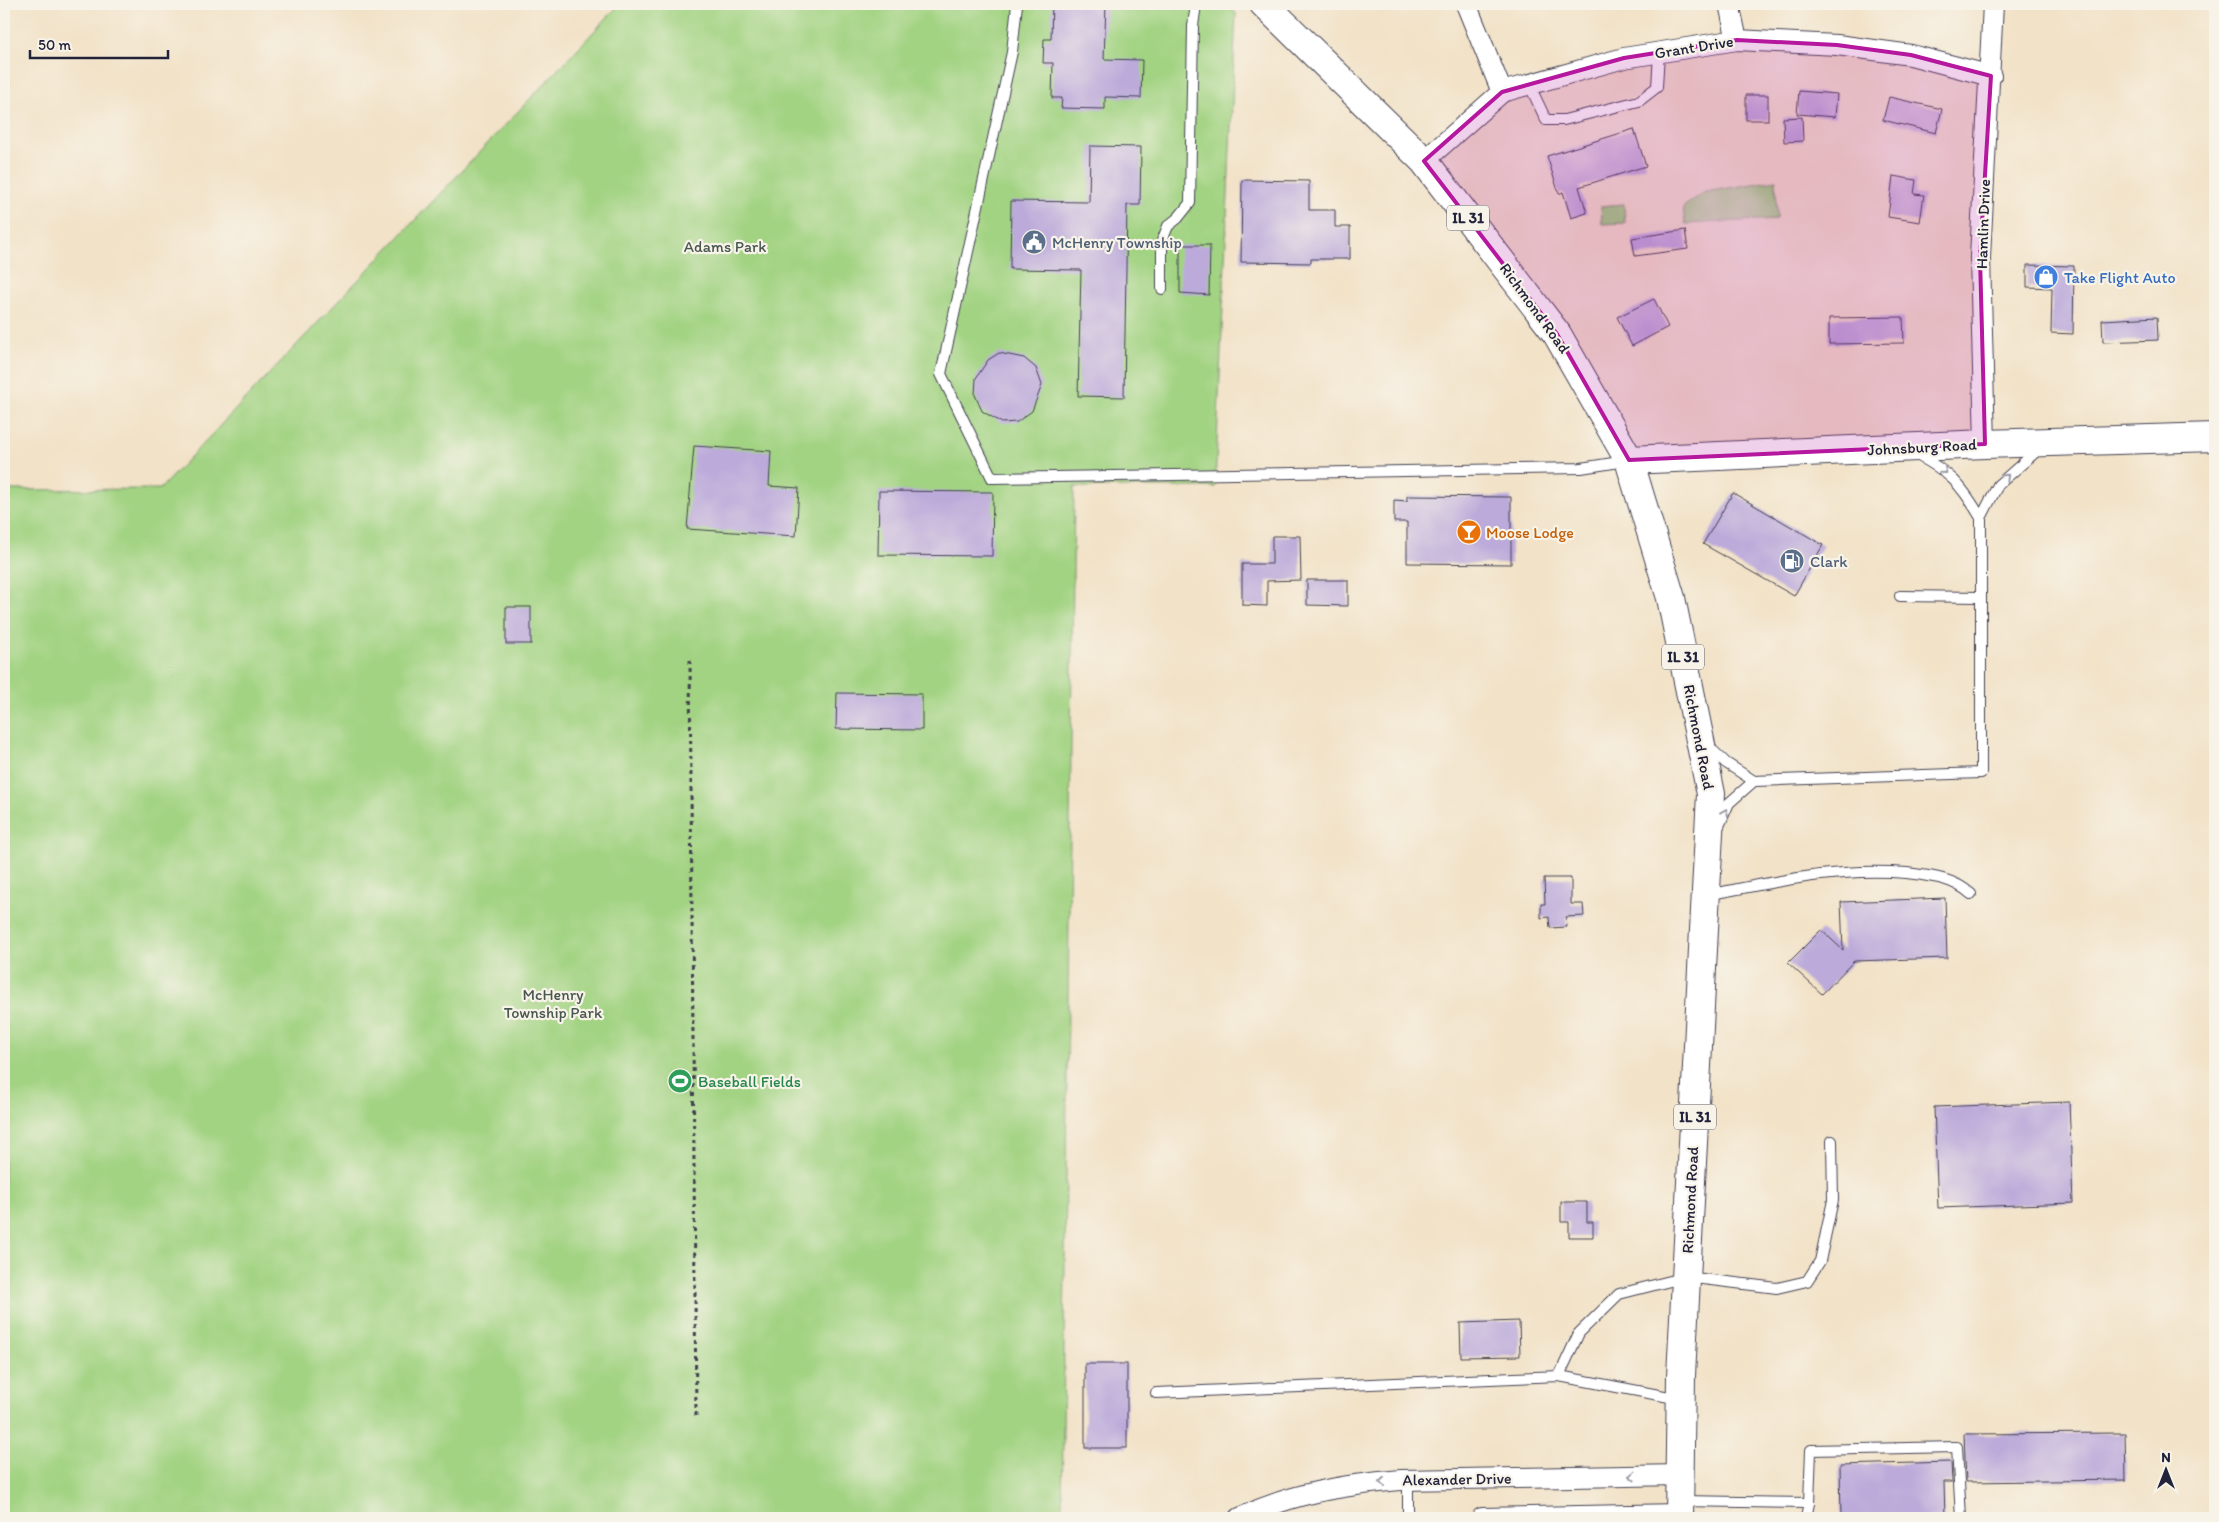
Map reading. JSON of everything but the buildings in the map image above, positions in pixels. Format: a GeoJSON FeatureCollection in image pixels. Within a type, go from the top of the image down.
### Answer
{"type":"FeatureCollection","features":[{"type":"Feature","properties":{"kind":"main road","name":"Richmond Road"},"geometry":{"type":"LineString","coordinates":[[1264,4],[1424,161],[1558,334],[1629,460],[1670,598],[1711,794],[1686,1277],[1679,1511]]}},
{"type":"Feature","properties":{"kind":"main road","name":"Johnsburg Road"},"geometry":{"type":"LineString","coordinates":[[1629,460],[1985,444],[2215,437]]}},
{"type":"Feature","properties":{"kind":"street"},"geometry":{"type":"LineString","coordinates":[[1466,4],[1502,92]]}},
{"type":"Feature","properties":{"kind":"street"},"geometry":{"type":"LineString","coordinates":[[1729,4],[1738,40]]}},
{"type":"Feature","properties":{"kind":"street","name":"Hamlin Drive"},"geometry":{"type":"LineString","coordinates":[[1985,444],[1980,257],[1991,76],[1993,4]]}},
{"type":"Feature","properties":{"kind":"street","name":"Grant Drive"},"geometry":{"type":"LineString","coordinates":[[1424,161],[1502,92],[1624,58],[1738,40],[1836,45],[1911,55],[1991,76]]}},
{"type":"Feature","properties":{"kind":"street","name":"Alexander Drive"},"geometry":{"type":"LineString","coordinates":[[1240,1518],[1263,1507],[1320,1490],[1356,1484],[1408,1480],[1680,1475]]}},
{"type":"Feature","properties":{"kind":"street"},"geometry":{"type":"LineString","coordinates":[[1482,1518],[1679,1511]]}},
{"type":"Feature","properties":{"kind":"lane"},"geometry":{"type":"LineString","coordinates":[[1017,4],[1012,52],[941,374],[992,478],[1581,468],[1629,460]]}},
{"type":"Feature","properties":{"kind":"lane"},"geometry":{"type":"LineString","coordinates":[[1162,289],[1162,241],[1168,226],[1178,218],[1190,203],[1193,26],[1196,4]]}},
{"type":"Feature","properties":{"kind":"lane"},"geometry":{"type":"LineString","coordinates":[[1529,84],[1546,120],[1564,120],[1639,101],[1656,86],[1659,52]]}},
{"type":"Feature","properties":{"kind":"lane"},"geometry":{"type":"LineString","coordinates":[[1700,737],[1726,763],[1754,781],[1981,773],[1981,518],[1998,485],[2018,465],[2048,442]]}},
{"type":"Feature","properties":{"kind":"lane"},"geometry":{"type":"LineString","coordinates":[[1902,448],[1939,467],[1963,488],[1981,518]]}},
{"type":"Feature","properties":{"kind":"lane"},"geometry":{"type":"LineString","coordinates":[[1900,596],[1981,596]]}},
{"type":"Feature","properties":{"kind":"lane"},"geometry":{"type":"LineString","coordinates":[[1708,852],[1729,803],[1754,781]]}},
{"type":"Feature","properties":{"kind":"lane"},"geometry":{"type":"LineString","coordinates":[[1706,895],[1841,871],[1885,871],[1934,876],[1960,884],[1971,894]]}},
{"type":"Feature","properties":{"kind":"lane"},"geometry":{"type":"LineString","coordinates":[[1559,1376],[1579,1333],[1619,1294],[1686,1277],[1777,1288],[1807,1281],[1820,1261],[1833,1200],[1832,1141]]}},
{"type":"Feature","properties":{"kind":"lane"},"geometry":{"type":"LineString","coordinates":[[1156,1393],[1559,1376],[1681,1399]]}},
{"type":"Feature","properties":{"kind":"lane"},"geometry":{"type":"LineString","coordinates":[[1806,1518],[1809,1503],[1811,1450],[1958,1447],[1960,1518]]}},
{"type":"Feature","properties":{"kind":"lane"},"geometry":{"type":"LineString","coordinates":[[1408,1480],[1408,1518]]}},
{"type":"Feature","properties":{"kind":"lane"},"geometry":{"type":"LineString","coordinates":[[1679,1511],[1809,1503]]}},
{"type":"Feature","properties":{"kind":"path"},"geometry":{"type":"LineString","coordinates":[[690,660],[696,1418]]}},
{"type":"Feature","properties":{"kind":"highlighted area"},"geometry":{"type":"Polygon","coordinates":[[[1737,40],[1837,45],[1911,55],[1991,76],[1980,257],[1985,444],[1629,460],[1557,334],[1424,161],[1502,92],[1624,58],[1737,40]]]}},
{"type":"Feature","properties":{"kind":"green space","name":"McHenry Township Park"},"geometry":{"type":"Polygon","coordinates":[[[620,4],[1226,4],[1236,13],[1215,487],[1074,487],[1062,1518],[4,1518],[4,490],[160,489],[620,4]]]}},
{"type":"Feature","properties":{"kind":"green space"},"geometry":{"type":"Polygon","coordinates":[[[1776,180],[1777,219],[1685,224],[1683,207],[1705,192],[1776,180]]]}},
{"type":"Feature","properties":{"kind":"green space"},"geometry":{"type":"Polygon","coordinates":[[[1624,204],[1625,223],[1602,224],[1601,206],[1624,204]]]}},
{"type":"Feature","properties":{"kind":"place","name":"McHenry Township"},"geometry":{"type":"Point","coordinates":[1034,242]}},
{"type":"Feature","properties":{"kind":"place","name":"Take Flight Auto"},"geometry":{"type":"Point","coordinates":[2046,277]}},
{"type":"Feature","properties":{"kind":"place","name":"Moose Lodge"},"geometry":{"type":"Point","coordinates":[1469,532]}},
{"type":"Feature","properties":{"kind":"place","name":"Clark"},"geometry":{"type":"Point","coordinates":[1792,561]}},
{"type":"Feature","properties":{"kind":"place","name":"Baseball Fields"},"geometry":{"type":"Point","coordinates":[680,1081]}},
{"type":"Feature","properties":{"kind":"park label","name":"Adams Park"},"geometry":{"type":"Point","coordinates":[725,246]}}]}
